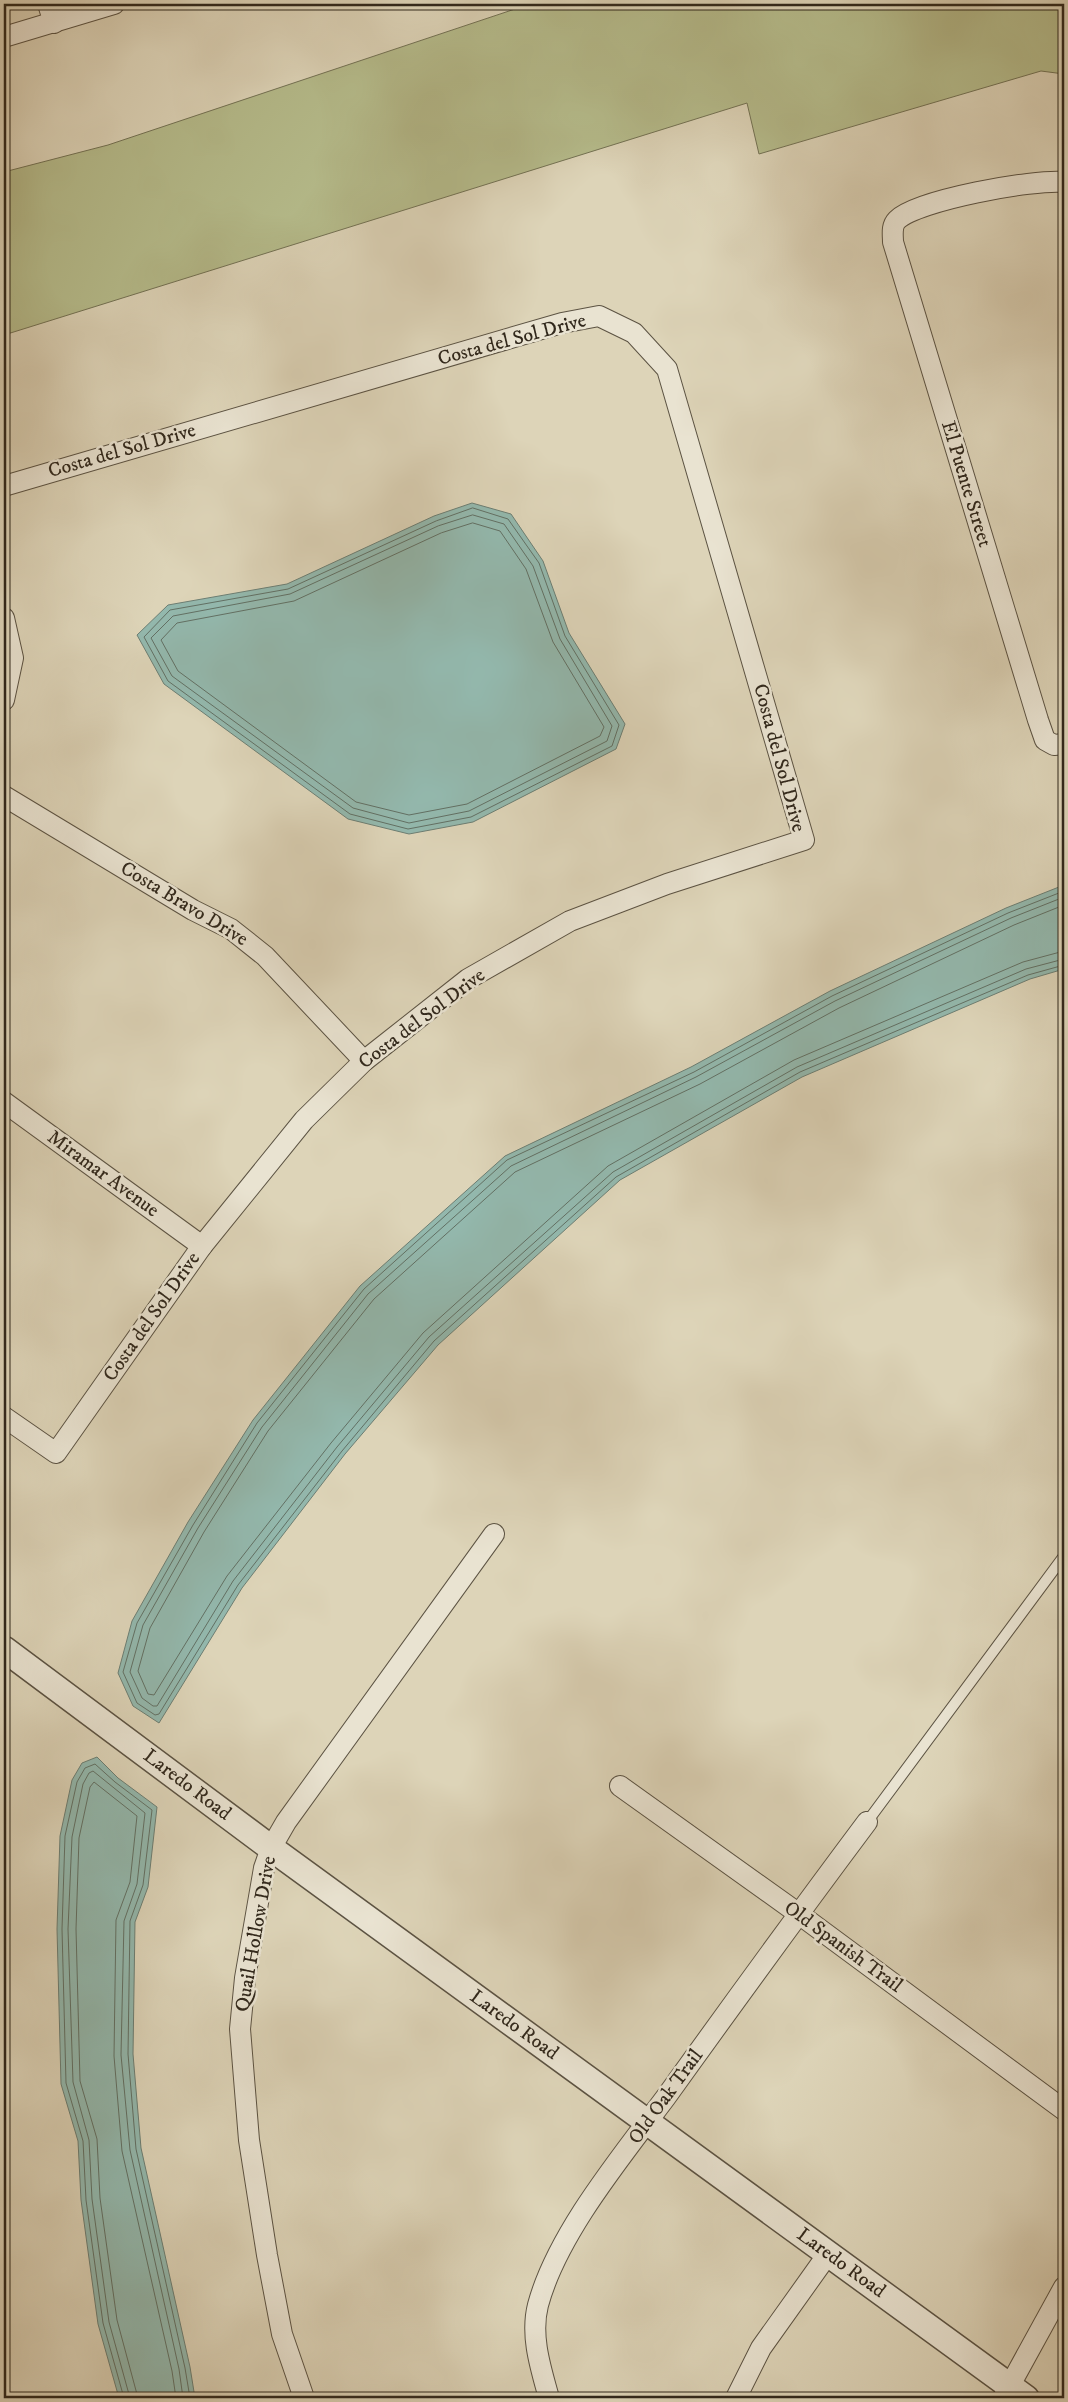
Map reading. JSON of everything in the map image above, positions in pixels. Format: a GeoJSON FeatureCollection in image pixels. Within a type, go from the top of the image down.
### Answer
{"type":"FeatureCollection","features":[{"type":"Feature","properties":{"kind":"street"},"geometry":{"type":"LineString","coordinates":[[4,37],[51,13],[114,4]]}},
{"type":"Feature","properties":{"kind":"street","name":"El Puente Street"},"geometry":{"type":"LineString","coordinates":[[1058,744],[1045,740],[1038,720],[893,242],[892,230],[895,222],[906,213],[1008,185],[1051,180],[1064,182]]}},
{"type":"Feature","properties":{"kind":"street","name":"Costa del Sol Drive"},"geometry":{"type":"LineString","coordinates":[[4,486],[562,323],[599,316],[634,332],[667,369],[804,840],[668,884],[570,921],[468,979],[364,1061],[304,1120],[202,1246],[56,1453],[4,1417]]}},
{"type":"Feature","properties":{"kind":"street"},"geometry":{"type":"LineString","coordinates":[[4,618],[13,658],[4,700]]}},
{"type":"Feature","properties":{"kind":"street","name":"Costa Bravo Drive"},"geometry":{"type":"LineString","coordinates":[[4,796],[193,910],[231,929],[265,956],[364,1061]]}},
{"type":"Feature","properties":{"kind":"street","name":"Miramar Avenue"},"geometry":{"type":"LineString","coordinates":[[4,1102],[202,1246]]}},
{"type":"Feature","properties":{"kind":"street","name":"Quail Hollow Drive"},"geometry":{"type":"LineString","coordinates":[[304,2398],[282,2334],[267,2255],[249,2140],[240,2029],[245,1978],[264,1868],[271,1848],[286,1822],[494,1534]]}},
{"type":"Feature","properties":{"kind":"street","name":"Laredo Road"},"geometry":{"type":"LineString","coordinates":[[4,1649],[271,1848],[828,2254],[1013,2394]]}},
{"type":"Feature","properties":{"kind":"street","name":"Old Spanish Trail"},"geometry":{"type":"LineString","coordinates":[[620,1786],[799,1914],[1064,2110]]}},
{"type":"Feature","properties":{"kind":"street","name":"Old Oak Trail"},"geometry":{"type":"LineString","coordinates":[[549,2398],[537,2354],[535,2330],[538,2306],[556,2260],[583,2213],[647,2122],[867,1822]]}},
{"type":"Feature","properties":{"kind":"street"},"geometry":{"type":"LineString","coordinates":[[736,2398],[761,2348],[828,2254]]}},
{"type":"Feature","properties":{"kind":"street"},"geometry":{"type":"LineString","coordinates":[[1013,2394],[1064,2287]]}},
{"type":"Feature","properties":{"kind":"lane"},"geometry":{"type":"LineString","coordinates":[[867,1822],[1064,1556]]}},
{"type":"Feature","properties":{"kind":"green space"},"geometry":{"type":"Polygon","coordinates":[[[530,4],[1064,4],[1064,74],[1041,71],[759,154],[747,103],[4,335],[4,172],[108,145],[530,4]]]}},
{"type":"Feature","properties":{"kind":"water"},"geometry":{"type":"Polygon","coordinates":[[[472,503],[511,514],[543,561],[569,633],[625,724],[616,749],[473,822],[409,834],[348,819],[164,684],[137,635],[168,605],[287,584],[434,516],[472,503]]]}},
{"type":"Feature","properties":{"kind":"water"},"geometry":{"type":"Polygon","coordinates":[[[1064,885],[1064,969],[1030,979],[802,1077],[620,1180],[438,1345],[345,1454],[242,1588],[159,1723],[133,1706],[118,1673],[132,1621],[188,1522],[253,1420],[360,1286],[505,1156],[691,1067],[830,991],[1006,908],[1064,885]]]}},
{"type":"Feature","properties":{"kind":"water"},"geometry":{"type":"Polygon","coordinates":[[[97,1757],[118,1778],[157,1807],[148,1887],[135,1922],[133,2054],[141,2148],[190,2367],[195,2398],[119,2398],[98,2324],[81,2200],[78,2141],[61,2084],[57,1929],[60,1836],[72,1780],[82,1763],[97,1757]]]}}]}
